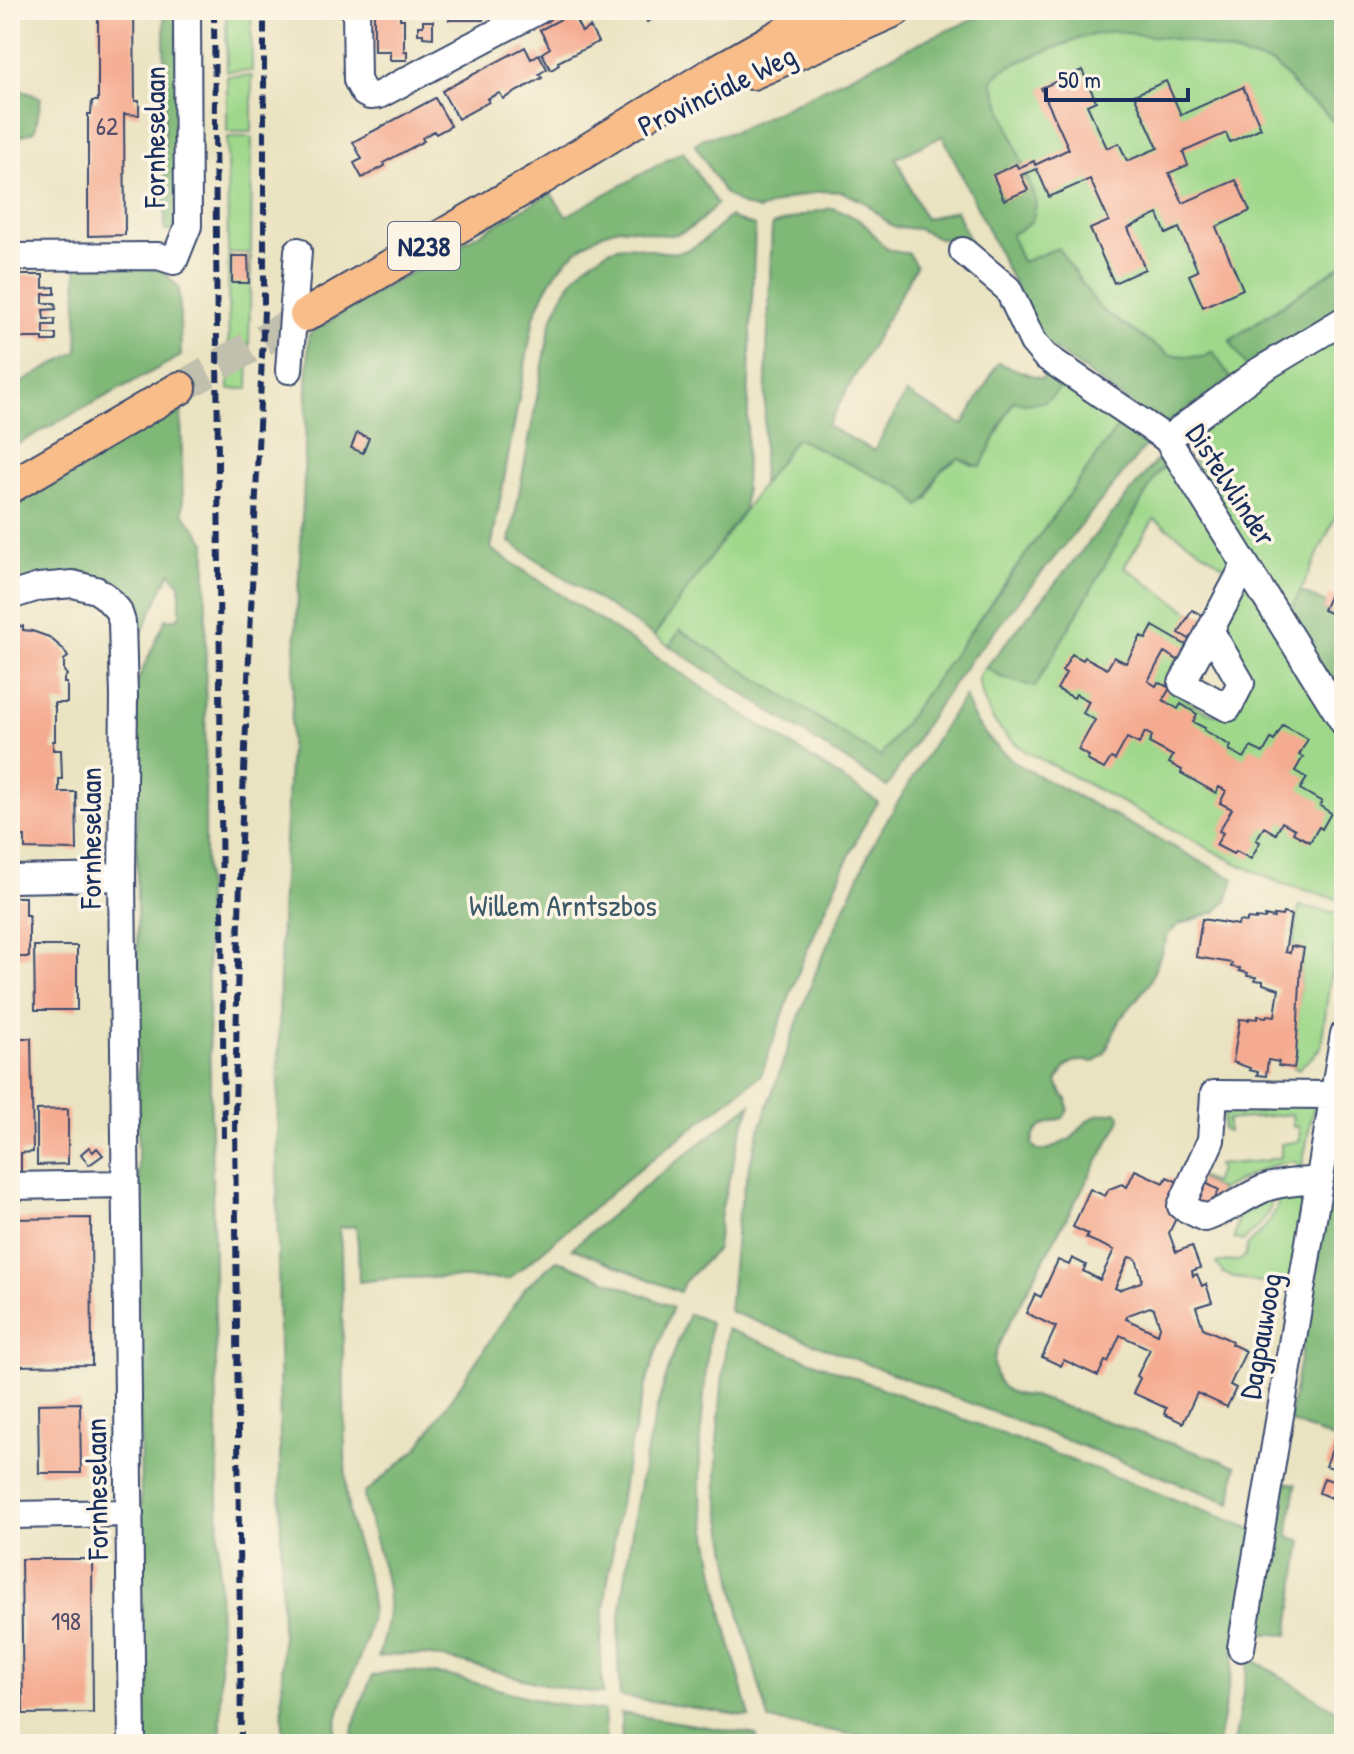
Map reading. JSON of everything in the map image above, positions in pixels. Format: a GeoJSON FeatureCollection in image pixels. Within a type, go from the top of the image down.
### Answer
{"type":"FeatureCollection","features":[{"type":"Feature","properties":{"kind":"main road","name":"Provinciale Weg"},"geometry":{"type":"LineString","coordinates":[[306,315],[825,10]]}},
{"type":"Feature","properties":{"kind":"main road","name":"Provinciale Weg"},"geometry":{"type":"LineString","coordinates":[[542,178],[715,90],[895,10]]}},
{"type":"Feature","properties":{"kind":"main road"},"geometry":{"type":"LineString","coordinates":[[10,487],[180,388]]}},
{"type":"Feature","properties":{"kind":"street","name":"Fornheselaan"},"geometry":{"type":"LineString","coordinates":[[10,257],[158,256],[174,261],[188,226],[187,10]]}},
{"type":"Feature","properties":{"kind":"street"},"geometry":{"type":"LineString","coordinates":[[356,10],[357,80],[364,93],[370,96],[379,95],[511,17],[539,10]]}},
{"type":"Feature","properties":{"kind":"street"},"geometry":{"type":"LineString","coordinates":[[289,370],[298,251]]}},
{"type":"Feature","properties":{"kind":"street","name":"Distelvlinder"},"geometry":{"type":"LineString","coordinates":[[963,251],[1008,289],[1033,342],[1045,356],[1167,439],[1344,723]]}},
{"type":"Feature","properties":{"kind":"street"},"geometry":{"type":"LineString","coordinates":[[1167,439],[1259,371],[1344,320]]}},
{"type":"Feature","properties":{"kind":"street"},"geometry":{"type":"LineString","coordinates":[[1210,630],[1245,565]]}},
{"type":"Feature","properties":{"kind":"street","name":"Fornheselaan"},"geometry":{"type":"LineString","coordinates":[[10,596],[39,587],[73,584],[96,590],[105,596],[118,610],[122,622],[132,1744]]}},
{"type":"Feature","properties":{"kind":"street"},"geometry":{"type":"LineString","coordinates":[[10,879],[122,877]]}},
{"type":"Feature","properties":{"kind":"street","name":"Dagpauwoog"},"geometry":{"type":"LineString","coordinates":[[1241,1648],[1320,1180],[1339,1097],[1344,1034]]}},
{"type":"Feature","properties":{"kind":"street"},"geometry":{"type":"LineString","coordinates":[[1320,1180],[1265,1188],[1205,1218],[1181,1206],[1211,1140],[1214,1094],[1339,1097]]}},
{"type":"Feature","properties":{"kind":"street"},"geometry":{"type":"LineString","coordinates":[[10,1186],[125,1184]]}},
{"type":"Feature","properties":{"kind":"street"},"geometry":{"type":"LineString","coordinates":[[10,1515],[130,1513]]}},
{"type":"Feature","properties":{"kind":"green space"},"geometry":{"type":"Polygon","coordinates":[[[164,10],[177,10],[177,231],[165,231],[164,10]]]}},
{"type":"Feature","properties":{"kind":"green space"},"geometry":{"type":"Polygon","coordinates":[[[226,10],[251,10],[252,71],[227,71],[226,10]]]}},
{"type":"Feature","properties":{"kind":"green space"},"geometry":{"type":"Polygon","coordinates":[[[996,10],[1344,10],[1344,134],[1322,109],[1302,96],[1273,64],[1185,40],[1112,31],[1083,37],[1005,68],[992,81],[1036,201],[1030,222],[1011,234],[1022,262],[1058,248],[1100,309],[1170,355],[1202,357],[1213,351],[1231,379],[1162,427],[1045,342],[943,136],[896,158],[925,219],[956,210],[971,245],[939,238],[918,229],[893,227],[866,203],[843,192],[822,191],[759,210],[742,205],[724,193],[695,144],[704,138],[734,132],[927,39],[996,10]]]}},
{"type":"Feature","properties":{"kind":"green space"},"geometry":{"type":"Polygon","coordinates":[[[1112,31],[1185,40],[1273,64],[1302,96],[1322,109],[1344,134],[1344,263],[1230,340],[1247,368],[1231,379],[1202,357],[1170,355],[1100,309],[1084,287],[1022,262],[1011,234],[992,81],[1005,68],[1033,56],[1083,37],[1112,31]]]}},
{"type":"Feature","properties":{"kind":"green space"},"geometry":{"type":"Polygon","coordinates":[[[227,76],[252,76],[252,132],[227,132],[227,76]]]}},
{"type":"Feature","properties":{"kind":"green space"},"geometry":{"type":"Polygon","coordinates":[[[10,86],[41,98],[35,131],[10,140],[10,86]]]}},
{"type":"Feature","properties":{"kind":"green space"},"geometry":{"type":"Polygon","coordinates":[[[227,137],[252,137],[251,253],[228,253],[227,137]]]}},
{"type":"Feature","properties":{"kind":"green space","name":"Willem Arntszbos"},"geometry":{"type":"Polygon","coordinates":[[[683,151],[717,204],[694,226],[677,234],[624,228],[601,234],[566,261],[545,292],[534,317],[491,549],[878,802],[860,832],[804,957],[761,1075],[643,1166],[509,1279],[415,1278],[359,1282],[356,1226],[339,1228],[346,1494],[351,1525],[368,1580],[371,1614],[363,1647],[340,1711],[334,1744],[283,1744],[277,1152],[281,915],[309,334],[551,193],[566,216],[683,151]]]}},
{"type":"Feature","properties":{"kind":"green space"},"geometry":{"type":"Polygon","coordinates":[[[832,208],[862,222],[885,247],[908,253],[916,266],[827,426],[874,451],[906,393],[963,425],[998,363],[1042,379],[1047,368],[1066,380],[1055,394],[1044,401],[1013,401],[981,466],[959,458],[939,473],[920,506],[902,488],[796,438],[762,485],[772,225],[832,208]]]}},
{"type":"Feature","properties":{"kind":"green space"},"geometry":{"type":"Polygon","coordinates":[[[730,216],[755,226],[744,510],[654,636],[510,542],[551,322],[570,283],[584,267],[613,248],[625,246],[680,252],[701,242],[730,216]]]}},
{"type":"Feature","properties":{"kind":"green space"},"geometry":{"type":"Polygon","coordinates":[[[228,256],[232,256],[232,282],[249,282],[248,256],[251,256],[248,389],[229,389],[228,256]]]}},
{"type":"Feature","properties":{"kind":"green space"},"geometry":{"type":"Polygon","coordinates":[[[1344,263],[1344,308],[1247,368],[1230,341],[1344,263]]]}},
{"type":"Feature","properties":{"kind":"green space"},"geometry":{"type":"Polygon","coordinates":[[[76,264],[162,270],[179,288],[181,356],[10,448],[10,389],[78,351],[76,264]]]}},
{"type":"Feature","properties":{"kind":"green space"},"geometry":{"type":"Polygon","coordinates":[[[1344,325],[1344,499],[1287,619],[1191,456],[1195,431],[1344,325]]]}},
{"type":"Feature","properties":{"kind":"green space"},"geometry":{"type":"Polygon","coordinates":[[[1066,380],[1124,418],[880,757],[680,630],[670,646],[654,636],[796,438],[928,500],[938,473],[959,458],[981,466],[1013,401],[1066,380]]]}},
{"type":"Feature","properties":{"kind":"green space"},"geometry":{"type":"Polygon","coordinates":[[[181,408],[183,513],[206,542],[205,847],[221,1744],[143,1744],[136,684],[166,619],[177,619],[180,614],[180,584],[170,572],[134,649],[133,606],[124,591],[101,577],[67,574],[10,587],[10,508],[181,408]]]}},
{"type":"Feature","properties":{"kind":"green space"},"geometry":{"type":"Polygon","coordinates":[[[1124,418],[1153,437],[971,659],[930,717],[887,787],[670,646],[680,630],[880,757],[1124,418]]]}},
{"type":"Feature","properties":{"kind":"green space"},"geometry":{"type":"Polygon","coordinates":[[[1166,449],[1173,459],[1159,471],[1035,687],[1001,677],[986,667],[1166,449]]]}},
{"type":"Feature","properties":{"kind":"green space"},"geometry":{"type":"Polygon","coordinates":[[[1173,459],[1236,563],[1230,570],[1154,519],[1124,567],[1191,613],[1191,648],[1168,687],[1208,712],[1235,713],[1217,630],[1246,580],[1344,740],[1344,901],[1280,883],[1238,864],[1025,751],[999,728],[984,702],[978,678],[986,667],[1001,677],[1160,471],[1173,459]]]}},
{"type":"Feature","properties":{"kind":"green space"},"geometry":{"type":"Polygon","coordinates":[[[1300,591],[1326,603],[1323,610],[1337,616],[1334,622],[1344,626],[1344,708],[1287,619],[1300,591]]]}},
{"type":"Feature","properties":{"kind":"green space"},"geometry":{"type":"Polygon","coordinates":[[[965,696],[973,717],[986,736],[1020,766],[1234,879],[1227,901],[1216,912],[1180,924],[1169,933],[1149,984],[1119,1021],[1105,1053],[1095,1062],[1071,1063],[1057,1082],[1067,1099],[1068,1109],[1063,1118],[1047,1124],[1035,1134],[1032,1145],[1039,1151],[1072,1138],[1097,1115],[1117,1112],[1119,1123],[1003,1336],[994,1360],[998,1381],[1012,1393],[1033,1396],[1236,1466],[1231,1503],[729,1311],[738,1214],[756,1140],[819,964],[875,840],[965,696]]]}},
{"type":"Feature","properties":{"kind":"green space"},"geometry":{"type":"Polygon","coordinates":[[[1299,906],[1343,914],[1336,933],[1321,1047],[1298,1069],[1294,1068],[1304,949],[1293,947],[1299,906]]]}},
{"type":"Feature","properties":{"kind":"green space"},"geometry":{"type":"Polygon","coordinates":[[[1315,1100],[1300,1175],[1296,1161],[1276,1165],[1220,1191],[1223,1198],[1216,1195],[1219,1189],[1200,1180],[1213,1183],[1219,1170],[1217,1165],[1281,1157],[1281,1144],[1300,1141],[1299,1127],[1293,1127],[1292,1114],[1228,1120],[1228,1132],[1223,1130],[1224,1112],[1232,1104],[1248,1101],[1247,1110],[1260,1112],[1262,1101],[1315,1100]]]}},
{"type":"Feature","properties":{"kind":"green space"},"geometry":{"type":"Polygon","coordinates":[[[751,1104],[721,1211],[717,1249],[684,1282],[680,1292],[572,1248],[654,1179],[751,1104]]]}},
{"type":"Feature","properties":{"kind":"green space"},"geometry":{"type":"Polygon","coordinates":[[[1344,1109],[1344,1151],[1340,1170],[1344,1172],[1344,1411],[1334,1439],[1289,1421],[1344,1109]]]}},
{"type":"Feature","properties":{"kind":"green space"},"geometry":{"type":"Polygon","coordinates":[[[1309,1187],[1295,1272],[1291,1276],[1272,1284],[1223,1273],[1216,1263],[1244,1258],[1247,1246],[1273,1215],[1280,1191],[1309,1187]]]}},
{"type":"Feature","properties":{"kind":"green space"},"geometry":{"type":"Polygon","coordinates":[[[1274,1193],[1267,1214],[1259,1225],[1243,1241],[1234,1239],[1239,1209],[1274,1193]]]}},
{"type":"Feature","properties":{"kind":"green space"},"geometry":{"type":"Polygon","coordinates":[[[557,1260],[673,1307],[644,1392],[624,1481],[603,1618],[603,1694],[548,1685],[442,1658],[399,1654],[378,1657],[387,1622],[388,1600],[364,1494],[418,1448],[526,1287],[557,1260]]]}},
{"type":"Feature","properties":{"kind":"green space"},"geometry":{"type":"Polygon","coordinates":[[[689,1314],[710,1322],[700,1442],[700,1492],[723,1616],[750,1717],[620,1696],[620,1621],[640,1485],[660,1398],[689,1314]]]}},
{"type":"Feature","properties":{"kind":"green space"},"geometry":{"type":"Polygon","coordinates":[[[727,1329],[1257,1531],[1218,1744],[910,1744],[769,1720],[739,1613],[717,1490],[717,1442],[727,1329]]]}},
{"type":"Feature","properties":{"kind":"green space"},"geometry":{"type":"Polygon","coordinates":[[[1280,1481],[1296,1484],[1288,1536],[1302,1541],[1288,1635],[1256,1633],[1280,1481]]]}},
{"type":"Feature","properties":{"kind":"green space"},"geometry":{"type":"Polygon","coordinates":[[[1249,1658],[1344,1714],[1344,1744],[1234,1744],[1249,1658]]]}},
{"type":"Feature","properties":{"kind":"green space"},"geometry":{"type":"Polygon","coordinates":[[[409,1671],[450,1676],[546,1702],[604,1711],[606,1744],[351,1744],[356,1717],[372,1676],[409,1671]]]}},
{"type":"Feature","properties":{"kind":"green space"},"geometry":{"type":"Polygon","coordinates":[[[621,1713],[756,1735],[759,1744],[622,1744],[621,1713]]]}},
{"type":"Feature","properties":{"kind":"building"},"geometry":{"type":"Polygon","coordinates":[[[98,10],[134,10],[135,101],[139,101],[139,115],[124,114],[125,235],[88,236],[88,114],[91,114],[92,101],[98,101],[98,10]]]}},
{"type":"Feature","properties":{"kind":"building"},"geometry":{"type":"Polygon","coordinates":[[[374,10],[400,10],[400,19],[404,19],[407,60],[390,60],[390,51],[374,51],[374,10]]]}},
{"type":"Feature","properties":{"kind":"building"},"geometry":{"type":"Polygon","coordinates":[[[449,10],[482,10],[483,20],[449,20],[449,10]]]}},
{"type":"Feature","properties":{"kind":"building"},"geometry":{"type":"Polygon","coordinates":[[[641,10],[671,10],[647,22],[641,10]]]}},
{"type":"Feature","properties":{"kind":"building"},"geometry":{"type":"Polygon","coordinates":[[[572,13],[582,32],[590,27],[598,42],[558,62],[559,65],[551,70],[542,53],[550,48],[540,30],[572,13]]]}},
{"type":"Feature","properties":{"kind":"building"},"geometry":{"type":"Polygon","coordinates":[[[423,21],[433,21],[433,38],[418,34],[418,26],[423,26],[423,21]]]}},
{"type":"Feature","properties":{"kind":"building"},"geometry":{"type":"Polygon","coordinates":[[[525,47],[531,59],[539,54],[547,69],[539,74],[542,78],[503,99],[500,93],[497,94],[487,99],[489,102],[458,119],[442,91],[525,47]]]}},
{"type":"Feature","properties":{"kind":"building"},"geometry":{"type":"Polygon","coordinates":[[[1082,70],[1096,101],[1087,105],[1107,148],[1119,143],[1127,161],[1158,148],[1134,95],[1166,81],[1181,115],[1243,87],[1261,128],[1230,142],[1226,133],[1183,152],[1188,165],[1169,173],[1183,203],[1236,180],[1250,211],[1216,227],[1243,289],[1203,307],[1189,275],[1198,271],[1179,228],[1166,234],[1158,214],[1128,228],[1145,269],[1114,283],[1090,229],[1109,221],[1090,179],[1049,197],[1037,169],[1021,175],[1028,190],[1004,200],[993,175],[1016,164],[1018,168],[1034,161],[1035,165],[1069,149],[1041,88],[1082,70]]]}},
{"type":"Feature","properties":{"kind":"building"},"geometry":{"type":"Polygon","coordinates":[[[435,98],[451,126],[422,138],[424,141],[362,178],[354,163],[362,159],[353,142],[435,98]]]}},
{"type":"Feature","properties":{"kind":"building"},"geometry":{"type":"Polygon","coordinates":[[[232,256],[248,256],[249,283],[232,283],[232,256]]]}},
{"type":"Feature","properties":{"kind":"building"},"geometry":{"type":"Polygon","coordinates":[[[19,275],[43,275],[43,288],[55,287],[55,294],[43,294],[43,303],[55,303],[56,309],[43,310],[44,319],[55,319],[55,325],[44,325],[44,334],[56,334],[56,341],[20,338],[19,275]]]}},
{"type":"Feature","properties":{"kind":"building"},"geometry":{"type":"Polygon","coordinates":[[[357,433],[369,438],[363,453],[351,448],[357,433]]]}},
{"type":"Feature","properties":{"kind":"building"},"geometry":{"type":"Polygon","coordinates":[[[1344,585],[1344,626],[1334,622],[1337,616],[1323,610],[1330,594],[1339,598],[1344,585]]]}},
{"type":"Feature","properties":{"kind":"building"},"geometry":{"type":"Polygon","coordinates":[[[1192,610],[1206,617],[1193,641],[1179,633],[1192,610]]]}},
{"type":"Feature","properties":{"kind":"building"},"geometry":{"type":"Polygon","coordinates":[[[23,626],[23,630],[49,637],[68,657],[64,660],[67,703],[54,703],[53,750],[61,750],[59,792],[76,792],[77,850],[25,849],[25,836],[10,836],[10,627],[23,626]]]}},
{"type":"Feature","properties":{"kind":"building"},"geometry":{"type":"Polygon","coordinates":[[[1153,626],[1191,648],[1183,663],[1164,652],[1148,681],[1170,688],[1163,700],[1178,709],[1181,704],[1197,714],[1193,722],[1231,746],[1229,750],[1244,758],[1251,747],[1263,753],[1283,725],[1308,739],[1295,771],[1307,778],[1300,789],[1322,802],[1320,806],[1331,813],[1310,842],[1293,833],[1295,829],[1282,822],[1276,834],[1264,827],[1256,840],[1260,842],[1251,859],[1216,845],[1223,833],[1219,831],[1232,809],[1220,803],[1226,791],[1219,787],[1216,793],[1181,773],[1182,770],[1169,763],[1173,756],[1149,743],[1152,736],[1145,732],[1139,744],[1127,738],[1115,760],[1111,758],[1104,769],[1087,760],[1089,756],[1078,750],[1095,720],[1083,713],[1089,701],[1076,694],[1074,698],[1057,689],[1066,673],[1062,671],[1072,654],[1107,669],[1114,657],[1126,663],[1141,636],[1146,639],[1153,626]]]}},
{"type":"Feature","properties":{"kind":"building"},"geometry":{"type":"Polygon","coordinates":[[[10,897],[25,897],[25,915],[29,915],[29,957],[10,957],[10,897]]]}},
{"type":"Feature","properties":{"kind":"building"},"geometry":{"type":"Polygon","coordinates":[[[1283,913],[1291,915],[1285,952],[1290,953],[1291,946],[1304,948],[1296,1057],[1294,1068],[1278,1066],[1279,1062],[1268,1060],[1266,1076],[1257,1075],[1258,1072],[1233,1062],[1240,1019],[1275,1016],[1279,989],[1255,980],[1256,977],[1247,976],[1248,973],[1239,971],[1240,968],[1231,967],[1232,963],[1196,957],[1202,919],[1238,925],[1239,921],[1265,919],[1265,916],[1274,918],[1274,915],[1282,916],[1283,913]]]}},
{"type":"Feature","properties":{"kind":"building"},"geometry":{"type":"Polygon","coordinates":[[[34,946],[77,946],[77,1010],[35,1010],[34,946]]]}},
{"type":"Feature","properties":{"kind":"building"},"geometry":{"type":"Polygon","coordinates":[[[10,1038],[31,1038],[33,1152],[21,1153],[21,1174],[10,1174],[10,1038]]]}},
{"type":"Feature","properties":{"kind":"building"},"geometry":{"type":"Polygon","coordinates":[[[68,1109],[68,1164],[37,1165],[37,1110],[68,1109]]]}},
{"type":"Feature","properties":{"kind":"building"},"geometry":{"type":"Polygon","coordinates":[[[89,1147],[93,1152],[97,1148],[103,1155],[89,1165],[81,1154],[89,1147]]]}},
{"type":"Feature","properties":{"kind":"building"},"geometry":{"type":"Polygon","coordinates":[[[1135,1170],[1164,1183],[1167,1177],[1185,1185],[1179,1212],[1169,1233],[1176,1252],[1192,1246],[1200,1268],[1192,1271],[1193,1276],[1197,1274],[1202,1286],[1206,1284],[1212,1302],[1196,1307],[1203,1328],[1246,1351],[1230,1385],[1236,1388],[1227,1407],[1197,1393],[1183,1423],[1164,1414],[1166,1408],[1133,1393],[1150,1349],[1120,1335],[1098,1376],[1064,1360],[1061,1366],[1042,1357],[1056,1327],[1026,1313],[1035,1294],[1041,1297],[1058,1260],[1069,1265],[1072,1258],[1086,1265],[1083,1271],[1100,1280],[1114,1250],[1086,1238],[1088,1234],[1073,1227],[1090,1189],[1105,1196],[1109,1189],[1122,1184],[1127,1187],[1135,1170]],[[1129,1257],[1115,1288],[1119,1290],[1141,1282],[1136,1259],[1129,1257]],[[1150,1307],[1128,1315],[1126,1319],[1158,1334],[1160,1327],[1154,1309],[1150,1307]]]}},
{"type":"Feature","properties":{"kind":"building"},"geometry":{"type":"Polygon","coordinates":[[[1200,1180],[1219,1190],[1209,1211],[1189,1202],[1200,1180]]]}},
{"type":"Feature","properties":{"kind":"building"},"geometry":{"type":"Polygon","coordinates":[[[91,1218],[92,1365],[10,1366],[10,1219],[91,1218]]]}},
{"type":"Feature","properties":{"kind":"building"},"geometry":{"type":"Polygon","coordinates":[[[80,1403],[81,1473],[39,1473],[38,1404],[80,1403]]]}},
{"type":"Feature","properties":{"kind":"building"},"geometry":{"type":"Polygon","coordinates":[[[1344,1415],[1344,1471],[1326,1466],[1344,1415]]]}},
{"type":"Feature","properties":{"kind":"building"},"geometry":{"type":"Polygon","coordinates":[[[1324,1478],[1338,1483],[1331,1498],[1319,1493],[1324,1478]]]}},
{"type":"Feature","properties":{"kind":"building"},"geometry":{"type":"Polygon","coordinates":[[[21,1559],[92,1559],[93,1713],[23,1714],[21,1559]]]}},
{"type":"Feature","properties":{"kind":"tunnel"},"geometry":{"type":"LineString","coordinates":[[180,388],[306,315]]}},
{"type":"Feature","properties":{"kind":"railway"},"geometry":{"type":"LineString","coordinates":[[214,10],[224,1140]]}},
{"type":"Feature","properties":{"kind":"railway"},"geometry":{"type":"LineString","coordinates":[[241,1744],[235,1119],[241,841],[264,310],[264,10]]}}]}
